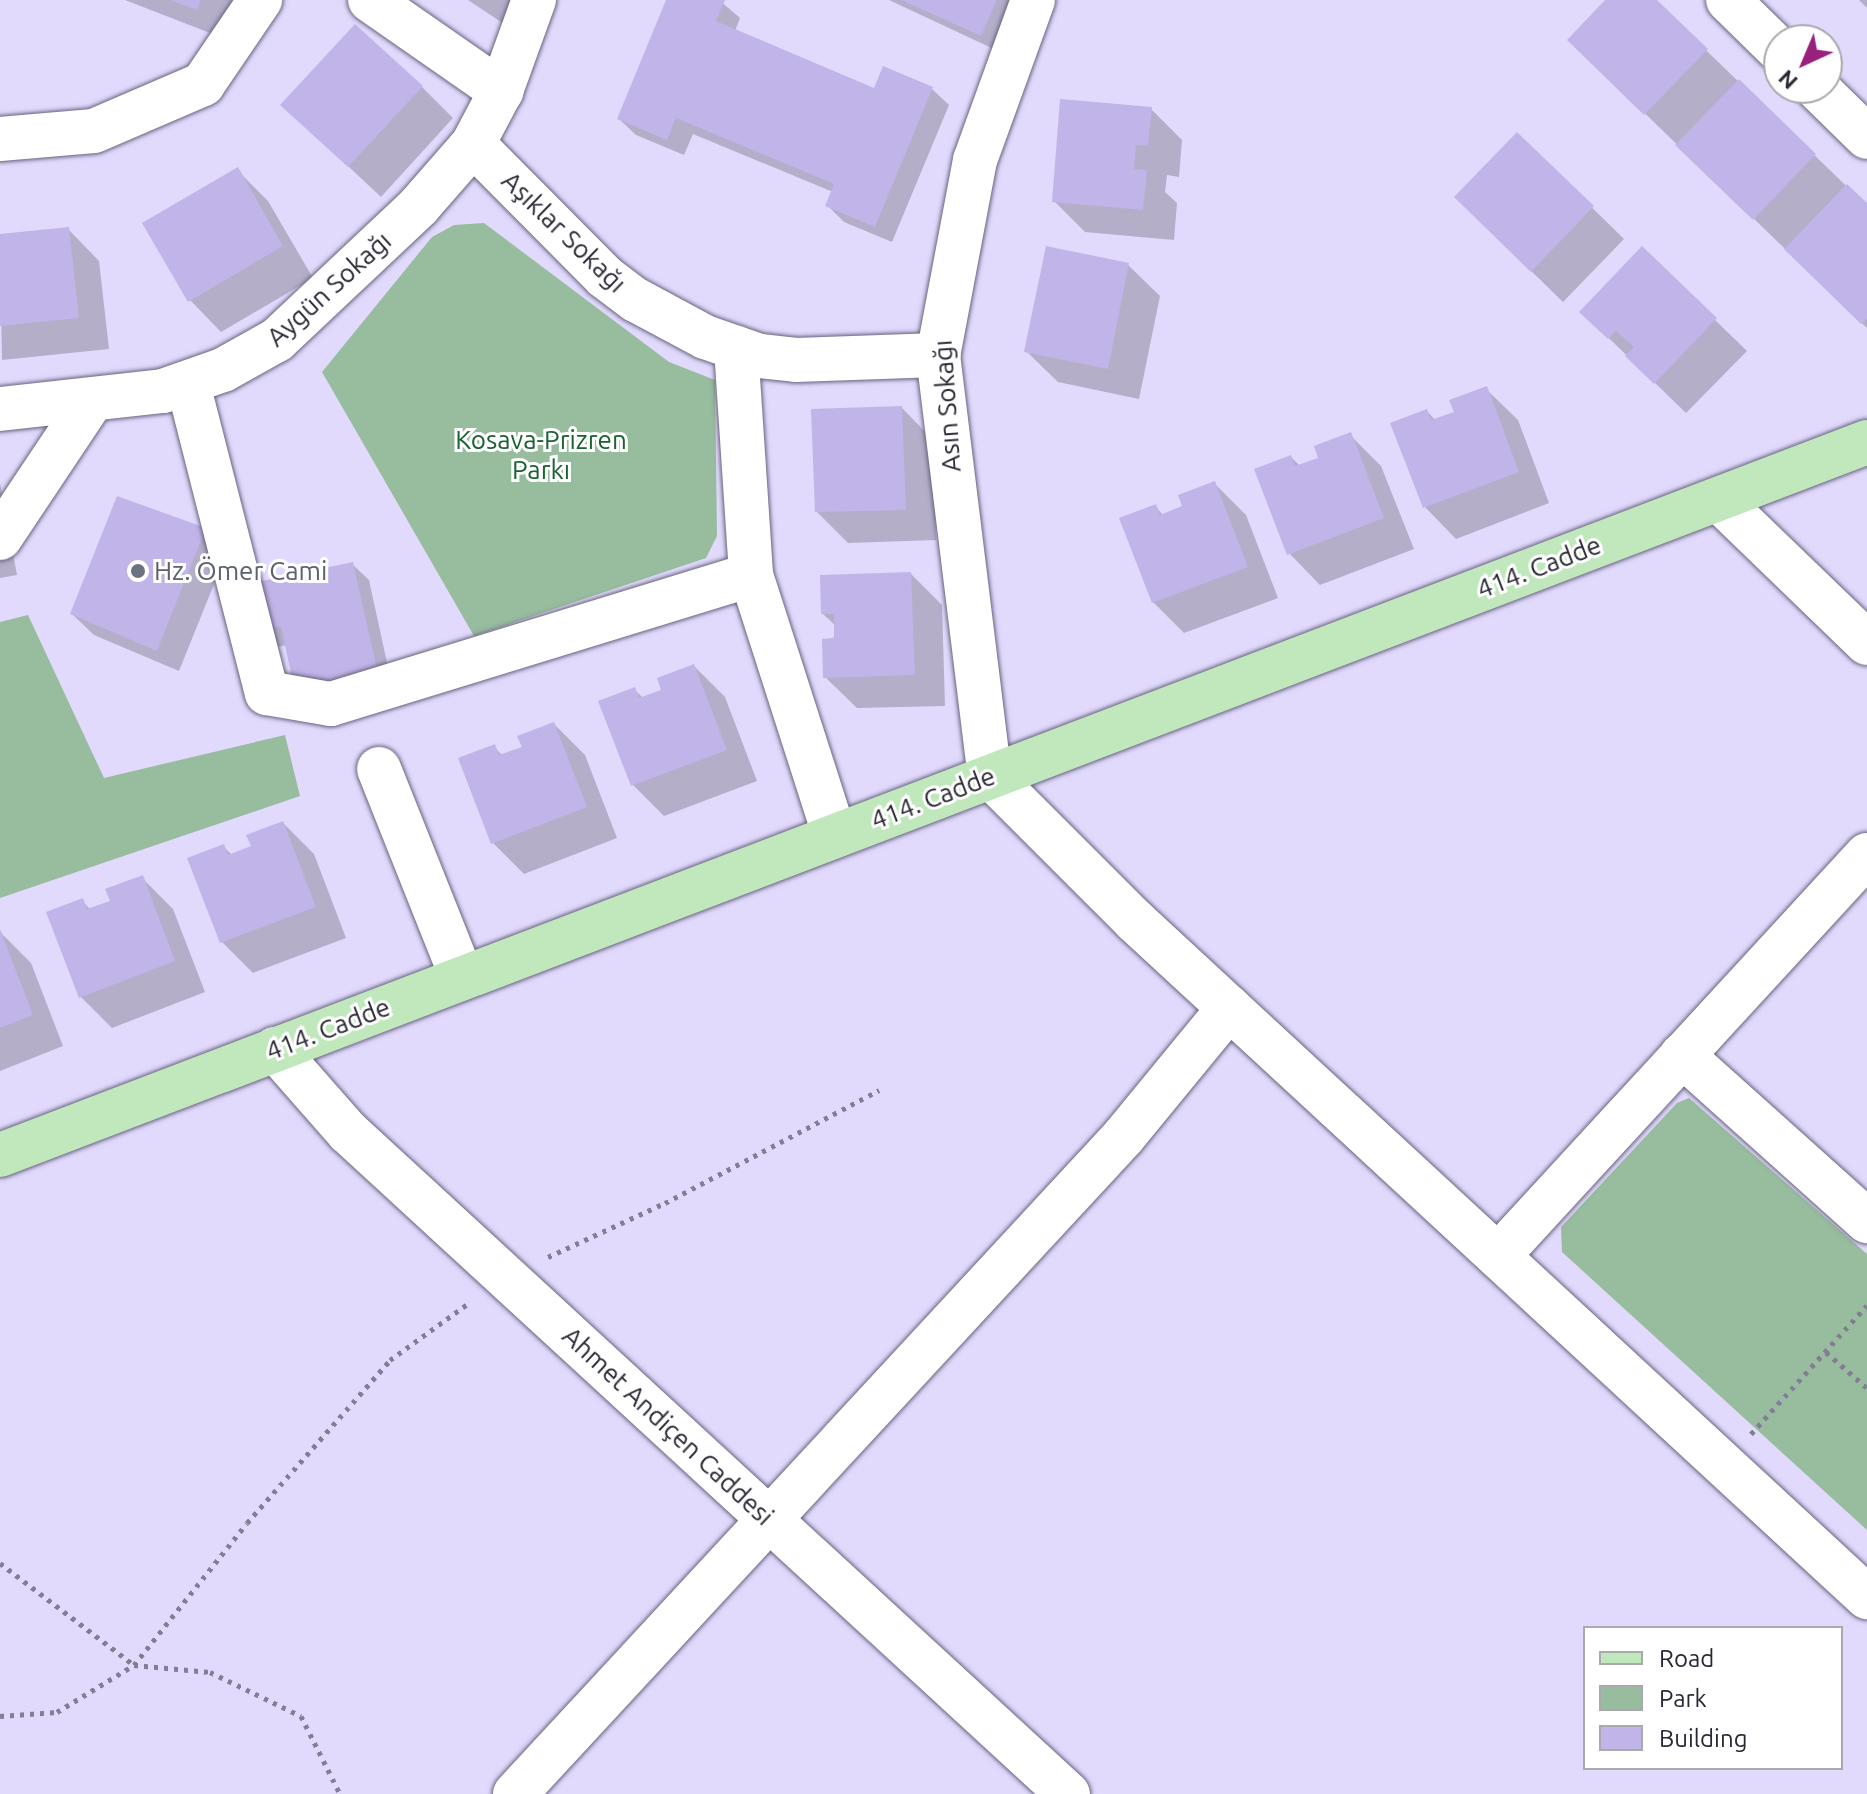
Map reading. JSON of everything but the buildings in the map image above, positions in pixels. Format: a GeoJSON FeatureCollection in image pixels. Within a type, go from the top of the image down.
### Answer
{"type":"FeatureCollection","features":[{"type":"Feature","properties":{"kind":"main road","name":"414. Cadde"},"geometry":{"type":"LineString","coordinates":[[0,1155],[1867,442]]}},
{"type":"Feature","properties":{"kind":"street"},"geometry":{"type":"LineString","coordinates":[[0,139],[94,131],[203,84],[260,0]]}},
{"type":"Feature","properties":{"kind":"street"},"geometry":{"type":"LineString","coordinates":[[370,0],[501,91]]}},
{"type":"Feature","properties":{"kind":"street","name":"Aygün Sokağı"},"geometry":{"type":"LineString","coordinates":[[0,409],[92,400],[188,384],[277,340],[419,206],[473,144],[501,91],[534,0]]}},
{"type":"Feature","properties":{"kind":"street","name":"Asın Sokağı"},"geometry":{"type":"LineString","coordinates":[[990,776],[938,355],[975,160],[1033,0]]}},
{"type":"Feature","properties":{"kind":"street"},"geometry":{"type":"LineString","coordinates":[[1728,0],[1763,34]]}},
{"type":"Feature","properties":{"kind":"street"},"geometry":{"type":"LineString","coordinates":[[1833,104],[1867,137]]}},
{"type":"Feature","properties":{"kind":"street","name":"Aşıklar Sokağı"},"geometry":{"type":"LineString","coordinates":[[473,144],[605,277],[671,320],[736,348],[825,361],[938,355]]}},
{"type":"Feature","properties":{"kind":"street"},"geometry":{"type":"LineString","coordinates":[[736,348],[751,575],[835,836]]}},
{"type":"Feature","properties":{"kind":"street"},"geometry":{"type":"LineString","coordinates":[[188,384],[267,693],[331,704],[751,575]]}},
{"type":"Feature","properties":{"kind":"street"},"geometry":{"type":"LineString","coordinates":[[0,538],[92,400]]}},
{"type":"Feature","properties":{"kind":"street"},"geometry":{"type":"LineString","coordinates":[[1719,500],[1867,643]]}},
{"type":"Feature","properties":{"kind":"street"},"geometry":{"type":"LineString","coordinates":[[379,769],[462,978]]}},
{"type":"Feature","properties":{"kind":"street"},"geometry":{"type":"LineString","coordinates":[[990,776],[1229,1008],[1867,1597]]}},
{"type":"Feature","properties":{"kind":"street"},"geometry":{"type":"LineString","coordinates":[[1498,1256],[1867,855]]}},
{"type":"Feature","properties":{"kind":"street"},"geometry":{"type":"LineString","coordinates":[[515,1794],[768,1517],[1124,1136],[1229,1008]]}},
{"type":"Feature","properties":{"kind":"street","name":"Ahmet Andiçen Caddesi"},"geometry":{"type":"LineString","coordinates":[[275,1049],[348,1132],[1068,1794]]}},
{"type":"Feature","properties":{"kind":"street"},"geometry":{"type":"LineString","coordinates":[[1682,1055],[1867,1221]]}},
{"type":"Feature","properties":{"kind":"path"},"geometry":{"type":"LineString","coordinates":[[0,1716],[57,1712],[134,1665],[247,1523],[390,1360],[505,1276],[665,1203],[879,1090]]}},
{"type":"Feature","properties":{"kind":"path"},"geometry":{"type":"LineString","coordinates":[[1723,1464],[1867,1305]]}},
{"type":"Feature","properties":{"kind":"path"},"geometry":{"type":"LineString","coordinates":[[1826,1352],[1867,1388]]}},
{"type":"Feature","properties":{"kind":"path"},"geometry":{"type":"LineString","coordinates":[[0,1563],[134,1665],[210,1672],[301,1716],[340,1794]]}},
{"type":"Feature","properties":{"kind":"green space","name":"Kosava-Prizren Parkı"},"geometry":{"type":"Polygon","coordinates":[[[484,223],[669,362],[715,380],[717,536],[706,558],[474,636],[322,372],[432,237],[454,225],[484,223]]]}},
{"type":"Feature","properties":{"kind":"green space"},"geometry":{"type":"Polygon","coordinates":[[[28,615],[104,778],[285,735],[300,796],[0,898],[0,622],[28,615]]]}},
{"type":"Feature","properties":{"kind":"green space"},"geometry":{"type":"Polygon","coordinates":[[[1689,1098],[1867,1254],[1867,1530],[1562,1252],[1561,1227],[1677,1103],[1689,1098]]]}},
{"type":"Feature","properties":{"kind":"place","name":"Hz. Ömer Cami"},"geometry":{"type":"Point","coordinates":[138,571]}}]}
